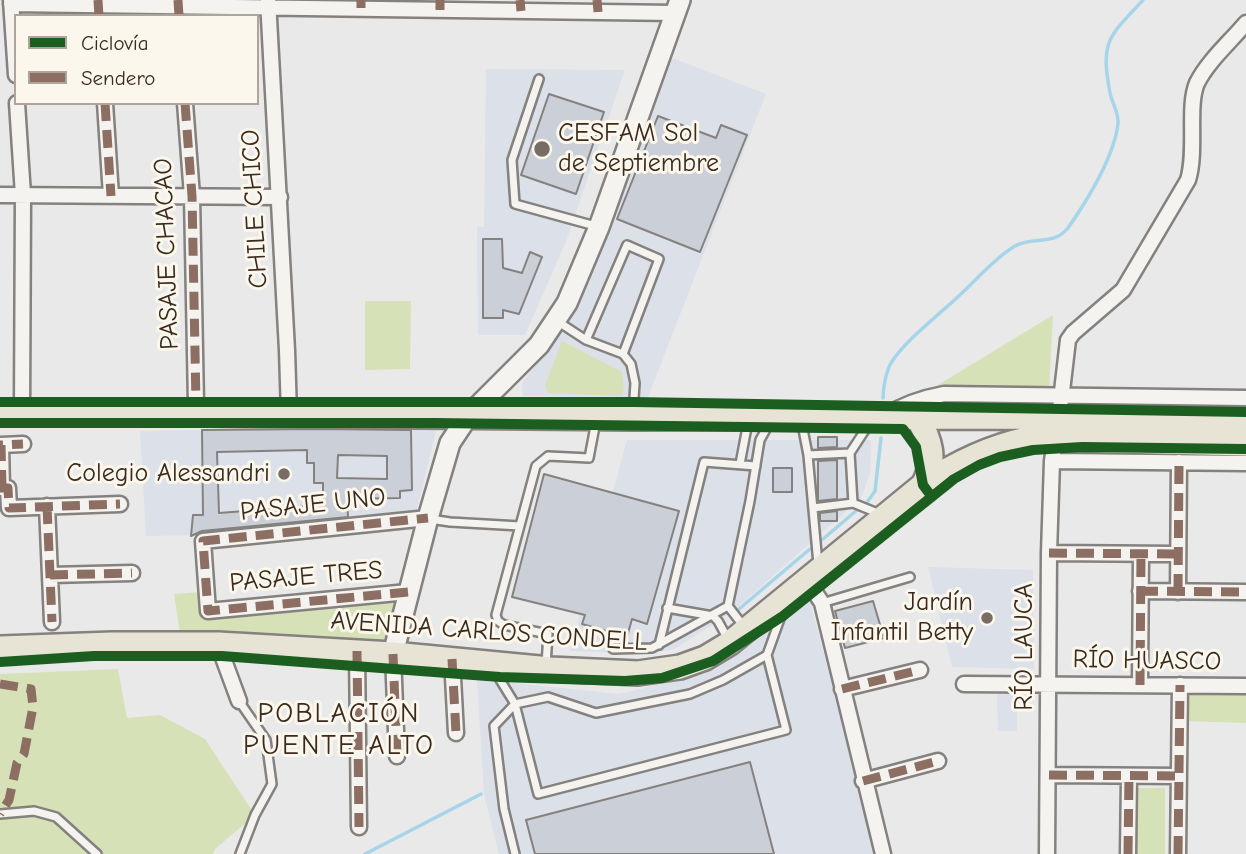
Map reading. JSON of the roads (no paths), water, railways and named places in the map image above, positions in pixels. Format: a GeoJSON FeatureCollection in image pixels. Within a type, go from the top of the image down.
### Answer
{"type":"FeatureCollection","features":[{"type":"Feature","properties":{"kind":"main road"},"geometry":{"type":"LineString","coordinates":[[11,412],[633,418],[881,416],[1246,444]]}},
{"type":"Feature","properties":{"kind":"main road"},"geometry":{"type":"LineString","coordinates":[[918,417],[932,450],[931,469],[923,485]]}},
{"type":"Feature","properties":{"kind":"main road"},"geometry":{"type":"LineString","coordinates":[[1057,429],[1246,423]]}},
{"type":"Feature","properties":{"kind":"main road","name":"AVENIDA CARLOS CONDELL"},"geometry":{"type":"LineString","coordinates":[[0,648],[218,644],[357,651],[545,669],[638,673],[661,671],[705,658],[738,637],[923,485],[975,455],[1057,429]]}},
{"type":"Feature","properties":{"kind":"street"},"geometry":{"type":"LineString","coordinates":[[14,64],[6,22],[11,2],[99,7],[268,4],[677,6],[577,282],[556,321],[525,360],[468,416],[455,433],[445,454],[393,654],[397,757]]}},
{"type":"Feature","properties":{"kind":"street","name":"CHILE CHICO"},"geometry":{"type":"LineString","coordinates":[[268,4],[280,197],[289,415]]}},
{"type":"Feature","properties":{"kind":"street","name":"RÍO LAUCA"},"geometry":{"type":"LineString","coordinates":[[1047,854],[1049,553],[1057,429],[1068,340],[1123,290],[1188,180],[1192,165],[1196,85],[1204,71],[1246,23]]}},
{"type":"Feature","properties":{"kind":"street"},"geometry":{"type":"LineString","coordinates":[[11,412],[23,195],[18,105]]}},
{"type":"Feature","properties":{"kind":"street"},"geometry":{"type":"LineString","coordinates":[[105,105],[111,196]]}},
{"type":"Feature","properties":{"kind":"street","name":"PASAJE CHACAO"},"geometry":{"type":"LineString","coordinates":[[185,105],[192,196],[196,404]]}},
{"type":"Feature","properties":{"kind":"street"},"geometry":{"type":"LineString","coordinates":[[0,195],[280,197]]}},
{"type":"Feature","properties":{"kind":"street"},"geometry":{"type":"LineString","coordinates":[[881,416],[908,403],[944,394],[1057,429],[1179,462],[1246,463]]}},
{"type":"Feature","properties":{"kind":"street"},"geometry":{"type":"LineString","coordinates":[[1057,429],[1246,398]]}},
{"type":"Feature","properties":{"kind":"street"},"geometry":{"type":"LineString","coordinates":[[23,444],[1,445],[1,488],[8,488],[9,508],[120,504]]}},
{"type":"Feature","properties":{"kind":"street"},"geometry":{"type":"LineString","coordinates":[[1178,592],[1179,462]]}},
{"type":"Feature","properties":{"kind":"street"},"geometry":{"type":"LineString","coordinates":[[47,506],[52,622]]}},
{"type":"Feature","properties":{"kind":"street","name":"PASAJE UNO"},"geometry":{"type":"LineString","coordinates":[[208,611],[203,541],[428,518]]}},
{"type":"Feature","properties":{"kind":"street"},"geometry":{"type":"LineString","coordinates":[[1049,553],[1178,555]]}},
{"type":"Feature","properties":{"kind":"street"},"geometry":{"type":"LineString","coordinates":[[1139,685],[1141,554]]}},
{"type":"Feature","properties":{"kind":"street"},"geometry":{"type":"LineString","coordinates":[[50,575],[132,573]]}},
{"type":"Feature","properties":{"kind":"street"},"geometry":{"type":"LineString","coordinates":[[813,576],[822,603],[863,781],[883,854]]}},
{"type":"Feature","properties":{"kind":"street"},"geometry":{"type":"LineString","coordinates":[[1140,591],[1246,592]]}},
{"type":"Feature","properties":{"kind":"street","name":"PASAJE TRES"},"geometry":{"type":"LineString","coordinates":[[208,611],[408,592]]}},
{"type":"Feature","properties":{"kind":"street"},"geometry":{"type":"LineString","coordinates":[[218,644],[239,701]]}},
{"type":"Feature","properties":{"kind":"street"},"geometry":{"type":"LineString","coordinates":[[357,651],[359,827]]}},
{"type":"Feature","properties":{"kind":"street"},"geometry":{"type":"LineString","coordinates":[[452,659],[456,733]]}},
{"type":"Feature","properties":{"kind":"street"},"geometry":{"type":"LineString","coordinates":[[842,689],[920,670]]}},
{"type":"Feature","properties":{"kind":"street","name":"RÍO HUASCO"},"geometry":{"type":"LineString","coordinates":[[964,684],[1246,686]]}},
{"type":"Feature","properties":{"kind":"street"},"geometry":{"type":"LineString","coordinates":[[1178,854],[1180,685]]}},
{"type":"Feature","properties":{"kind":"street"},"geometry":{"type":"LineString","coordinates":[[863,781],[938,761]]}},
{"type":"Feature","properties":{"kind":"street"},"geometry":{"type":"LineString","coordinates":[[1049,775],[1179,776]]}},
{"type":"Feature","properties":{"kind":"street"},"geometry":{"type":"LineString","coordinates":[[1128,854],[1129,776]]}},
{"type":"Feature","properties":{"kind":"lane"},"geometry":{"type":"LineString","coordinates":[[539,79],[512,160],[514,204],[598,227]]}},
{"type":"Feature","properties":{"kind":"lane"},"geometry":{"type":"LineString","coordinates":[[586,340],[627,245],[659,259],[623,354]]}},
{"type":"Feature","properties":{"kind":"lane"},"geometry":{"type":"LineString","coordinates":[[556,321],[586,340],[623,354],[631,364],[635,383],[633,418]]}},
{"type":"Feature","properties":{"kind":"lane"},"geometry":{"type":"LineString","coordinates":[[853,503],[850,453],[863,429],[881,416]]}},
{"type":"Feature","properties":{"kind":"lane"},"geometry":{"type":"LineString","coordinates":[[545,669],[548,634],[504,625],[498,621],[496,615],[536,466],[548,456],[589,458],[596,417]]}},
{"type":"Feature","properties":{"kind":"lane"},"geometry":{"type":"LineString","coordinates":[[738,637],[728,606],[760,440],[773,417]]}},
{"type":"Feature","properties":{"kind":"lane"},"geometry":{"type":"LineString","coordinates":[[801,417],[813,508],[813,576]]}},
{"type":"Feature","properties":{"kind":"lane"},"geometry":{"type":"LineString","coordinates":[[740,464],[743,440],[748,427],[747,418]]}},
{"type":"Feature","properties":{"kind":"lane"},"geometry":{"type":"LineString","coordinates":[[808,455],[850,453]]}},
{"type":"Feature","properties":{"kind":"lane"},"geometry":{"type":"LineString","coordinates":[[659,645],[704,462],[756,466]]}},
{"type":"Feature","properties":{"kind":"lane"},"geometry":{"type":"LineString","coordinates":[[813,508],[853,503],[884,516]]}},
{"type":"Feature","properties":{"kind":"lane"},"geometry":{"type":"LineString","coordinates":[[428,518],[450,523],[520,526]]}},
{"type":"Feature","properties":{"kind":"lane"},"geometry":{"type":"LineString","coordinates":[[822,603],[910,577]]}},
{"type":"Feature","properties":{"kind":"lane"},"geometry":{"type":"LineString","coordinates":[[487,663],[505,685],[515,704],[538,794],[786,730],[767,655],[783,616],[787,597]]}},
{"type":"Feature","properties":{"kind":"lane"},"geometry":{"type":"LineString","coordinates":[[613,649],[652,648],[728,606]]}},
{"type":"Feature","properties":{"kind":"lane"},"geometry":{"type":"LineString","coordinates":[[667,608],[713,616],[738,637]]}},
{"type":"Feature","properties":{"kind":"lane"},"geometry":{"type":"LineString","coordinates":[[515,854],[504,809],[494,726],[515,704],[548,697],[596,713],[690,694],[723,680],[767,655]]}},
{"type":"Feature","properties":{"kind":"lane"},"geometry":{"type":"LineString","coordinates":[[239,701],[266,740],[272,784],[255,816],[240,854]]}},
{"type":"Feature","properties":{"kind":"lane"},"geometry":{"type":"LineString","coordinates":[[0,814],[34,811],[56,817],[97,854]]}},
{"type":"Feature","properties":{"kind":"waterway"},"geometry":{"type":"LineString","coordinates":[[883,398],[888,371],[898,354],[994,261],[1015,246],[1056,237],[1068,228],[1099,177],[1116,136],[1118,119],[1107,75],[1107,50],[1115,32],[1143,0]]}},
{"type":"Feature","properties":{"kind":"waterway"},"geometry":{"type":"LineString","coordinates":[[868,501],[875,491],[881,438]]}},
{"type":"Feature","properties":{"kind":"waterway"},"geometry":{"type":"LineString","coordinates":[[823,539],[856,511]]}},
{"type":"Feature","properties":{"kind":"waterway"},"geometry":{"type":"LineString","coordinates":[[739,609],[810,549]]}},
{"type":"Feature","properties":{"kind":"waterway"},"geometry":{"type":"LineString","coordinates":[[365,854],[481,794]]}},
{"type":"Feature","properties":{"kind":"place","name":"CESFAM Sol de Septiembre"},"geometry":{"type":"Point","coordinates":[542,149]}},
{"type":"Feature","properties":{"kind":"place","name":"Colegio Alessandri"},"geometry":{"type":"Point","coordinates":[284,474]}},
{"type":"Feature","properties":{"kind":"place","name":"Jardín Infantil Betty"},"geometry":{"type":"Point","coordinates":[987,618]}},
{"type":"Feature","properties":{"kind":"district","name":"POBLACIÓN PUENTE ALTO"},"geometry":{"type":"Point","coordinates":[339,730]}}]}
